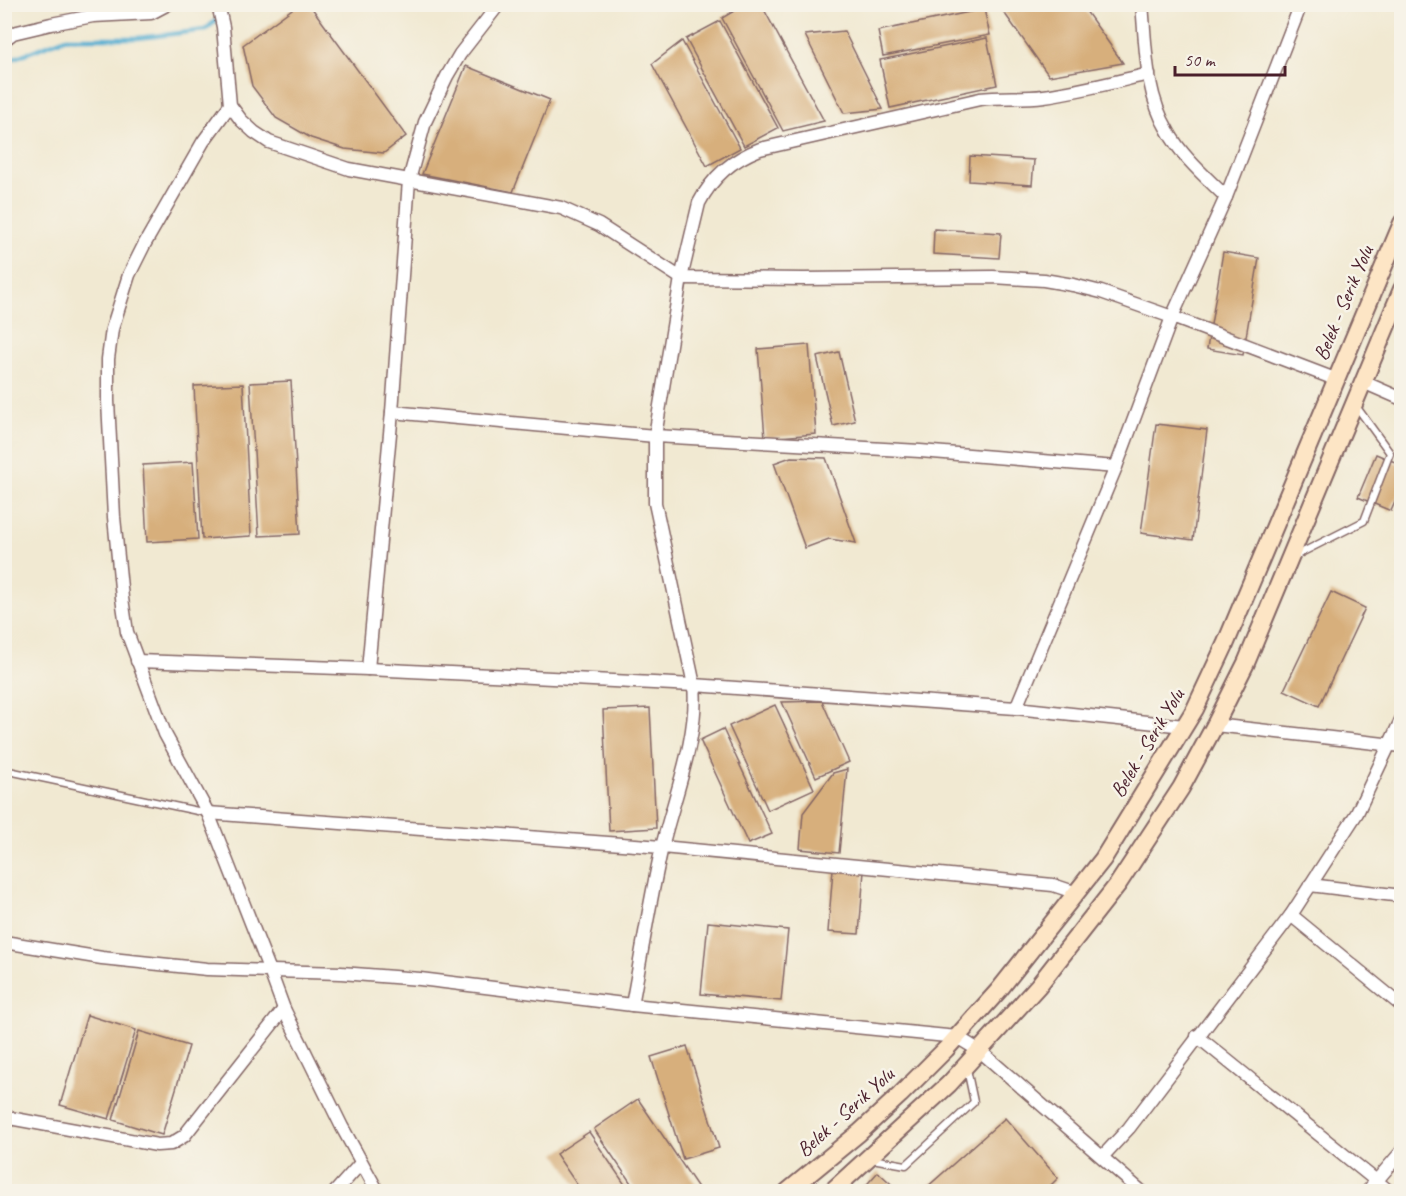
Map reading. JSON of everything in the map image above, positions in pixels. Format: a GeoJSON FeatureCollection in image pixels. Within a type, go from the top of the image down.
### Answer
{"type":"FeatureCollection","features":[{"type":"Feature","properties":{"kind":"main road","name":"Belek - Serik Yolu"},"geometry":{"type":"LineString","coordinates":[[787,1191],[859,1133],[957,1037],[999,990],[1103,860],[1195,709],[1226,645],[1401,223]]}},
{"type":"Feature","properties":{"kind":"main road"},"geometry":{"type":"LineString","coordinates":[[831,1191],[949,1084],[1038,986],[1118,884],[1181,788],[1246,663],[1401,289]]}},
{"type":"Feature","properties":{"kind":"street"},"geometry":{"type":"LineString","coordinates":[[4,40],[13,33],[51,24],[93,16],[151,13],[168,4]]}},
{"type":"Feature","properties":{"kind":"street"},"geometry":{"type":"LineString","coordinates":[[368,669],[392,412],[409,180],[425,122],[447,76],[460,54],[499,4]]}},
{"type":"Feature","properties":{"kind":"street"},"geometry":{"type":"LineString","coordinates":[[1142,4],[1149,74],[1158,112],[1168,132],[1184,154],[1226,198]]}},
{"type":"Feature","properties":{"kind":"street"},"geometry":{"type":"LineString","coordinates":[[1016,708],[1116,467],[1172,317],[1226,198],[1301,4]]}},
{"type":"Feature","properties":{"kind":"street"},"geometry":{"type":"LineString","coordinates":[[218,6],[223,27],[230,105],[241,120],[269,142],[349,169],[561,208],[599,225],[681,278],[1018,278],[1073,285],[1101,292],[1172,317],[1335,379]]}},
{"type":"Feature","properties":{"kind":"street"},"geometry":{"type":"LineString","coordinates":[[632,1005],[662,848],[694,720],[694,685],[655,503],[654,479],[655,436],[681,278],[699,203],[714,179],[726,167],[744,155],[760,149],[980,99],[1000,96],[1042,96],[1149,74]]}},
{"type":"Feature","properties":{"kind":"street"},"geometry":{"type":"LineString","coordinates":[[230,105],[203,142],[144,245],[129,275],[112,329],[108,359],[108,401],[114,517],[127,632],[165,734],[208,813],[284,1009],[361,1163],[378,1191]]}},
{"type":"Feature","properties":{"kind":"street"},"geometry":{"type":"LineString","coordinates":[[1363,382],[1401,399]]}},
{"type":"Feature","properties":{"kind":"street"},"geometry":{"type":"LineString","coordinates":[[392,412],[655,436],[920,451],[1116,467]]}},
{"type":"Feature","properties":{"kind":"street"},"geometry":{"type":"LineString","coordinates":[[137,661],[368,669],[694,685],[1016,708],[1184,726]]}},
{"type":"Feature","properties":{"kind":"street"},"geometry":{"type":"LineString","coordinates":[[1103,1156],[1130,1128],[1197,1036],[1291,915],[1357,813],[1401,718]]}},
{"type":"Feature","properties":{"kind":"street"},"geometry":{"type":"LineString","coordinates":[[1215,725],[1401,746]]}},
{"type":"Feature","properties":{"kind":"street"},"geometry":{"type":"LineString","coordinates":[[208,813],[662,848],[1053,885],[1077,893]]}},
{"type":"Feature","properties":{"kind":"street"},"geometry":{"type":"LineString","coordinates":[[1310,885],[1401,896]]}},
{"type":"Feature","properties":{"kind":"street"},"geometry":{"type":"LineString","coordinates":[[1291,915],[1401,1006]]}},
{"type":"Feature","properties":{"kind":"street"},"geometry":{"type":"LineString","coordinates":[[4,942],[102,958],[207,969],[420,979],[632,1005],[957,1037],[980,1051],[1142,1191]]}},
{"type":"Feature","properties":{"kind":"street"},"geometry":{"type":"LineString","coordinates":[[4,1117],[157,1145],[178,1141],[284,1009]]}},
{"type":"Feature","properties":{"kind":"street"},"geometry":{"type":"LineString","coordinates":[[1197,1036],[1390,1191]]}},
{"type":"Feature","properties":{"kind":"street"},"geometry":{"type":"LineString","coordinates":[[1367,1191],[1401,1151]]}},
{"type":"Feature","properties":{"kind":"street"},"geometry":{"type":"LineString","coordinates":[[335,1191],[361,1163]]}},
{"type":"Feature","properties":{"kind":"lane"},"geometry":{"type":"LineString","coordinates":[[1289,559],[1364,521],[1390,453],[1354,403]]}},
{"type":"Feature","properties":{"kind":"lane"},"geometry":{"type":"LineString","coordinates":[[4,770],[208,813]]}},
{"type":"Feature","properties":{"kind":"lane"},"geometry":{"type":"LineString","coordinates":[[868,1159],[906,1165],[974,1102],[966,1066]]}},
{"type":"Feature","properties":{"kind":"building"},"geometry":{"type":"Polygon","coordinates":[[[299,4],[309,4],[406,136],[384,153],[345,149],[311,138],[276,118],[252,86],[243,45],[299,4]]]}},
{"type":"Feature","properties":{"kind":"building"},"geometry":{"type":"Polygon","coordinates":[[[746,4],[761,4],[824,121],[783,131],[722,18],[746,4]]]}},
{"type":"Feature","properties":{"kind":"building"},"geometry":{"type":"Polygon","coordinates":[[[998,4],[1081,4],[1123,63],[1049,76],[998,4]]]}},
{"type":"Feature","properties":{"kind":"building"},"geometry":{"type":"Polygon","coordinates":[[[984,9],[990,35],[883,56],[878,31],[984,9]]]}},
{"type":"Feature","properties":{"kind":"building"},"geometry":{"type":"Polygon","coordinates":[[[720,21],[778,128],[744,146],[686,39],[720,21]]]}},
{"type":"Feature","properties":{"kind":"building"},"geometry":{"type":"Polygon","coordinates":[[[844,31],[883,109],[844,113],[805,35],[844,31]]]}},
{"type":"Feature","properties":{"kind":"building"},"geometry":{"type":"Polygon","coordinates":[[[987,38],[997,85],[890,108],[880,60],[987,38]]]}},
{"type":"Feature","properties":{"kind":"building"},"geometry":{"type":"Polygon","coordinates":[[[682,41],[740,148],[707,166],[652,64],[682,41]]]}},
{"type":"Feature","properties":{"kind":"building"},"geometry":{"type":"Polygon","coordinates":[[[466,66],[550,100],[513,192],[422,174],[466,66]]]}},
{"type":"Feature","properties":{"kind":"building"},"geometry":{"type":"Polygon","coordinates":[[[970,156],[1034,160],[1032,185],[969,181],[970,156]]]}},
{"type":"Feature","properties":{"kind":"building"},"geometry":{"type":"Polygon","coordinates":[[[934,229],[1001,233],[999,258],[933,254],[934,229]]]}},
{"type":"Feature","properties":{"kind":"building"},"geometry":{"type":"Polygon","coordinates":[[[1223,252],[1259,258],[1243,355],[1207,349],[1223,252]]]}},
{"type":"Feature","properties":{"kind":"building"},"geometry":{"type":"Polygon","coordinates":[[[809,345],[816,434],[765,438],[758,349],[809,345]]]}},
{"type":"Feature","properties":{"kind":"building"},"geometry":{"type":"Polygon","coordinates":[[[839,352],[855,421],[833,426],[817,357],[839,352]]]}},
{"type":"Feature","properties":{"kind":"building"},"geometry":{"type":"Polygon","coordinates":[[[291,381],[300,534],[259,536],[250,383],[291,381]]]}},
{"type":"Feature","properties":{"kind":"building"},"geometry":{"type":"Polygon","coordinates":[[[243,384],[251,536],[202,539],[194,386],[243,384]]]}},
{"type":"Feature","properties":{"kind":"building"},"geometry":{"type":"Polygon","coordinates":[[[1156,424],[1207,430],[1193,540],[1141,533],[1156,424]]]}},
{"type":"Feature","properties":{"kind":"building"},"geometry":{"type":"Polygon","coordinates":[[[1376,454],[1402,465],[1402,486],[1391,511],[1358,497],[1376,454]]]}},
{"type":"Feature","properties":{"kind":"building"},"geometry":{"type":"Polygon","coordinates":[[[791,457],[826,458],[856,543],[829,539],[805,548],[774,463],[791,457]]]}},
{"type":"Feature","properties":{"kind":"building"},"geometry":{"type":"Polygon","coordinates":[[[193,462],[198,539],[147,542],[143,465],[193,462]]]}},
{"type":"Feature","properties":{"kind":"building"},"geometry":{"type":"Polygon","coordinates":[[[1331,592],[1365,608],[1319,706],[1284,690],[1331,592]]]}},
{"type":"Feature","properties":{"kind":"building"},"geometry":{"type":"Polygon","coordinates":[[[822,701],[849,762],[816,777],[782,702],[822,701]]]}},
{"type":"Feature","properties":{"kind":"building"},"geometry":{"type":"Polygon","coordinates":[[[775,705],[814,789],[768,810],[729,726],[775,705]]]}},
{"type":"Feature","properties":{"kind":"building"},"geometry":{"type":"Polygon","coordinates":[[[650,708],[656,828],[609,831],[603,710],[650,708]]]}},
{"type":"Feature","properties":{"kind":"building"},"geometry":{"type":"Polygon","coordinates":[[[723,729],[772,834],[748,844],[700,740],[723,729]]]}},
{"type":"Feature","properties":{"kind":"building"},"geometry":{"type":"Polygon","coordinates":[[[847,769],[839,853],[800,849],[803,813],[833,773],[847,769]]]}},
{"type":"Feature","properties":{"kind":"building"},"geometry":{"type":"Polygon","coordinates":[[[833,869],[864,871],[859,934],[828,932],[833,869]]]}},
{"type":"Feature","properties":{"kind":"building"},"geometry":{"type":"Polygon","coordinates":[[[708,922],[788,930],[781,1001],[701,994],[708,922]]]}},
{"type":"Feature","properties":{"kind":"building"},"geometry":{"type":"Polygon","coordinates":[[[87,1015],[136,1030],[109,1119],[60,1105],[87,1015]]]}},
{"type":"Feature","properties":{"kind":"building"},"geometry":{"type":"Polygon","coordinates":[[[139,1031],[189,1046],[162,1135],[113,1120],[139,1031]]]}},
{"type":"Feature","properties":{"kind":"building"},"geometry":{"type":"Polygon","coordinates":[[[687,1046],[719,1148],[683,1159],[651,1057],[687,1046]]]}},
{"type":"Feature","properties":{"kind":"building"},"geometry":{"type":"Polygon","coordinates":[[[638,1099],[701,1192],[637,1192],[594,1129],[638,1099]]]}},
{"type":"Feature","properties":{"kind":"building"},"geometry":{"type":"Polygon","coordinates":[[[1005,1118],[1058,1178],[1044,1192],[927,1192],[925,1189],[1005,1118]]]}},
{"type":"Feature","properties":{"kind":"building"},"geometry":{"type":"Polygon","coordinates":[[[589,1132],[630,1192],[582,1192],[556,1154],[589,1132]]]}},
{"type":"Feature","properties":{"kind":"building"},"geometry":{"type":"Polygon","coordinates":[[[878,1172],[900,1192],[860,1192],[878,1172]]]}},
{"type":"Feature","properties":{"kind":"waterway"},"geometry":{"type":"LineString","coordinates":[[4,62],[66,38],[138,38],[205,30],[235,4]]}}]}
